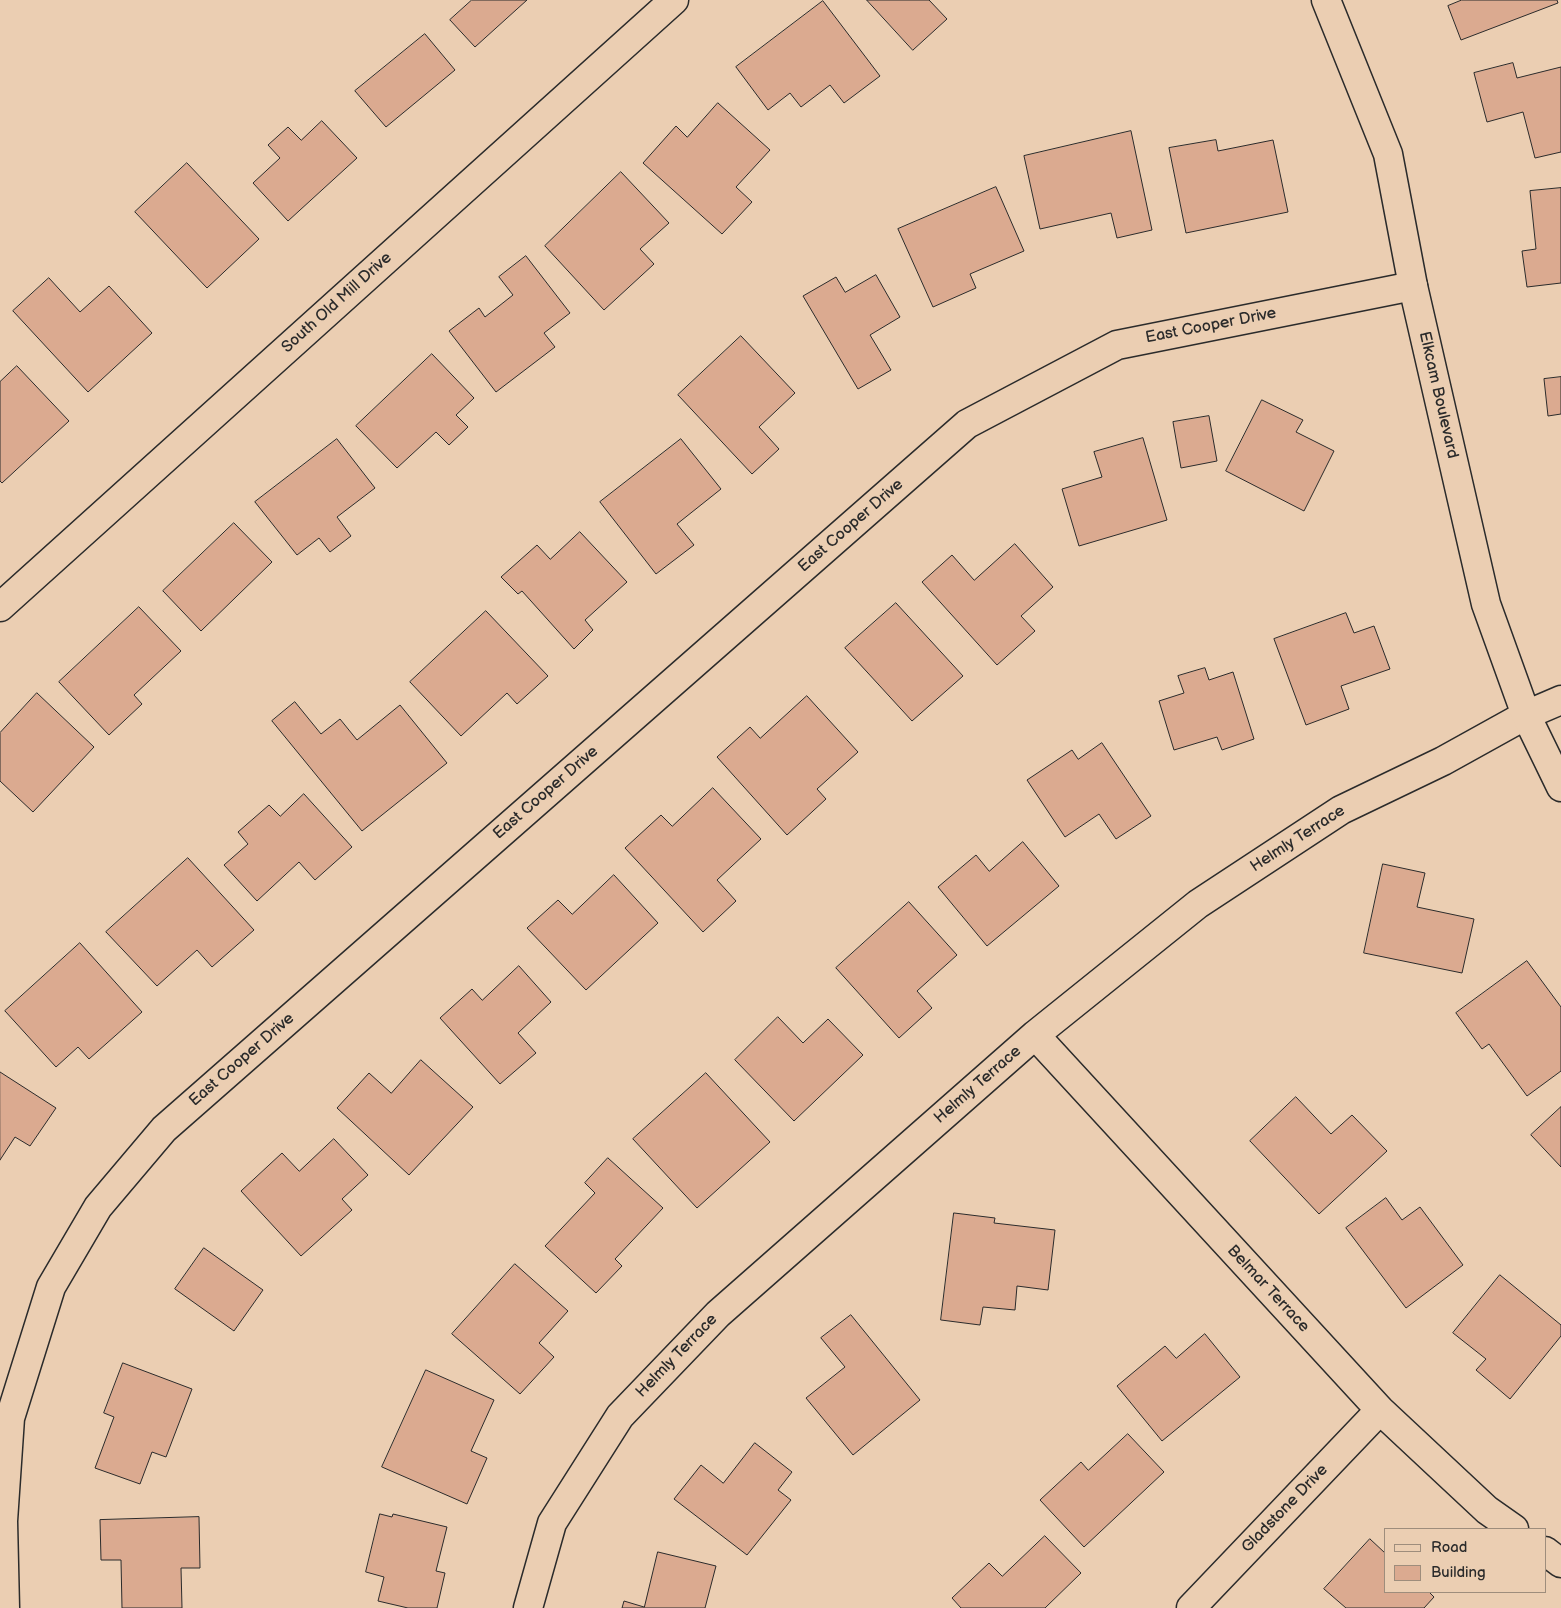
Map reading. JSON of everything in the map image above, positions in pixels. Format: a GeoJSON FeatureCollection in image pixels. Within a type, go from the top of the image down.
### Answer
{"type":"FeatureCollection","features":[{"type":"Feature","properties":{"kind":"street","name":"South Old Mill Drive"},"geometry":{"type":"LineString","coordinates":[[0,607],[674,0]]}},
{"type":"Feature","properties":{"kind":"street","name":"Elkcam Boulevard"},"geometry":{"type":"LineString","coordinates":[[1326,0],[1388,154],[1413,286],[1486,604],[1526,715],[1561,787]]}},
{"type":"Feature","properties":{"kind":"street","name":"East Cooper Drive"},"geometry":{"type":"LineString","coordinates":[[5,1608],[3,1521],[10,1418],[51,1287],[98,1207],[164,1129],[967,424],[1117,345],[1413,286]]}},
{"type":"Feature","properties":{"kind":"street","name":"Helmly Terrace"},"geometry":{"type":"LineString","coordinates":[[528,1608],[552,1523],[620,1416],[718,1314],[1034,1036],[1198,904],[1333,815],[1444,761],[1526,715],[1561,700]]}},
{"type":"Feature","properties":{"kind":"street","name":"Belmar Terrace"},"geometry":{"type":"LineString","coordinates":[[1034,1036],[1380,1410],[1487,1510],[1513,1528]]}},
{"type":"Feature","properties":{"kind":"street","name":"Gladstone Drive"},"geometry":{"type":"LineString","coordinates":[[1191,1608],[1380,1410]]}},
{"type":"Feature","properties":{"kind":"street"},"geometry":{"type":"LineString","coordinates":[[1546,1552],[1561,1563]]}},
{"type":"Feature","properties":{"kind":"building"},"geometry":{"type":"Polygon","coordinates":[[[472,0],[527,0],[475,47],[450,20],[472,0]]]}},
{"type":"Feature","properties":{"kind":"building"},"geometry":{"type":"Polygon","coordinates":[[[867,0],[929,0],[947,19],[913,50],[867,0]]]}},
{"type":"Feature","properties":{"kind":"building"},"geometry":{"type":"Polygon","coordinates":[[[1462,0],[1557,0],[1558,3],[1461,40],[1448,6],[1462,0]]]}},
{"type":"Feature","properties":{"kind":"building"},"geometry":{"type":"Polygon","coordinates":[[[823,1],[880,76],[844,103],[830,85],[801,107],[790,93],[768,110],[736,67],[823,1]]]}},
{"type":"Feature","properties":{"kind":"building"},"geometry":{"type":"Polygon","coordinates":[[[425,34],[455,70],[386,127],[355,91],[425,34]]]}},
{"type":"Feature","properties":{"kind":"building"},"geometry":{"type":"Polygon","coordinates":[[[1513,63],[1517,78],[1561,67],[1561,152],[1535,158],[1523,112],[1487,122],[1474,73],[1513,63]]]}},
{"type":"Feature","properties":{"kind":"building"},"geometry":{"type":"Polygon","coordinates":[[[718,103],[770,150],[736,187],[752,202],[722,234],[643,163],[676,126],[687,137],[718,103]]]}},
{"type":"Feature","properties":{"kind":"building"},"geometry":{"type":"Polygon","coordinates":[[[322,121],[357,158],[288,221],[253,183],[280,158],[268,145],[288,127],[301,140],[322,121]]]}},
{"type":"Feature","properties":{"kind":"building"},"geometry":{"type":"Polygon","coordinates":[[[1131,131],[1152,230],[1117,238],[1111,213],[1040,229],[1024,156],[1131,131]]]}},
{"type":"Feature","properties":{"kind":"building"},"geometry":{"type":"Polygon","coordinates":[[[1216,140],[1218,151],[1273,140],[1288,212],[1186,233],[1169,148],[1216,140]]]}},
{"type":"Feature","properties":{"kind":"building"},"geometry":{"type":"Polygon","coordinates":[[[187,163],[259,239],[207,288],[135,212],[187,163]]]}},
{"type":"Feature","properties":{"kind":"building"},"geometry":{"type":"Polygon","coordinates":[[[621,172],[669,223],[640,249],[654,264],[604,310],[545,246],[621,172]]]}},
{"type":"Feature","properties":{"kind":"building"},"geometry":{"type":"Polygon","coordinates":[[[996,187],[1024,251],[970,274],[976,288],[933,307],[898,229],[996,187]]]}},
{"type":"Feature","properties":{"kind":"building"},"geometry":{"type":"Polygon","coordinates":[[[1561,188],[1561,283],[1527,287],[1522,251],[1536,249],[1530,191],[1561,188]]]}},
{"type":"Feature","properties":{"kind":"building"},"geometry":{"type":"Polygon","coordinates":[[[526,256],[570,313],[544,333],[555,347],[496,392],[449,331],[479,308],[485,317],[513,295],[499,277],[526,256]]]}},
{"type":"Feature","properties":{"kind":"building"},"geometry":{"type":"Polygon","coordinates":[[[876,275],[900,317],[870,335],[891,370],[858,389],[803,296],[836,277],[845,292],[876,275]]]}},
{"type":"Feature","properties":{"kind":"building"},"geometry":{"type":"Polygon","coordinates":[[[49,278],[80,312],[109,286],[152,333],[88,392],[13,311],[49,278]]]}},
{"type":"Feature","properties":{"kind":"building"},"geometry":{"type":"Polygon","coordinates":[[[741,336],[795,393],[759,427],[779,449],[752,474],[678,395],[741,336]]]}},
{"type":"Feature","properties":{"kind":"building"},"geometry":{"type":"Polygon","coordinates":[[[432,354],[474,398],[456,415],[468,427],[449,445],[436,432],[397,468],[356,426],[432,354]]]}},
{"type":"Feature","properties":{"kind":"building"},"geometry":{"type":"Polygon","coordinates":[[[17,366],[69,421],[2,483],[0,481],[0,382],[17,366]]]}},
{"type":"Feature","properties":{"kind":"building"},"geometry":{"type":"Polygon","coordinates":[[[1561,377],[1561,414],[1548,416],[1544,379],[1561,377]]]}},
{"type":"Feature","properties":{"kind":"building"},"geometry":{"type":"Polygon","coordinates":[[[1262,400],[1303,420],[1296,432],[1334,451],[1304,511],[1226,471],[1262,400]]]}},
{"type":"Feature","properties":{"kind":"building"},"geometry":{"type":"Polygon","coordinates":[[[1209,416],[1217,461],[1181,468],[1173,422],[1209,416]]]}},
{"type":"Feature","properties":{"kind":"building"},"geometry":{"type":"Polygon","coordinates":[[[1143,438],[1167,520],[1079,546],[1062,489],[1102,477],[1094,452],[1143,438]]]}},
{"type":"Feature","properties":{"kind":"building"},"geometry":{"type":"Polygon","coordinates":[[[337,439],[375,488],[337,517],[351,536],[330,552],[319,538],[297,555],[255,502],[337,439]]]}},
{"type":"Feature","properties":{"kind":"building"},"geometry":{"type":"Polygon","coordinates":[[[681,439],[721,489],[677,524],[694,545],[656,574],[600,502],[681,439]]]}},
{"type":"Feature","properties":{"kind":"building"},"geometry":{"type":"Polygon","coordinates":[[[234,523],[272,562],[201,631],[163,591],[234,523]]]}},
{"type":"Feature","properties":{"kind":"building"},"geometry":{"type":"Polygon","coordinates":[[[580,532],[627,582],[585,620],[593,630],[574,649],[522,591],[518,594],[501,577],[537,545],[550,559],[580,532]]]}},
{"type":"Feature","properties":{"kind":"building"},"geometry":{"type":"Polygon","coordinates":[[[1015,544],[1053,587],[1021,616],[1035,631],[997,665],[922,582],[952,555],[974,580],[1015,544]]]}},
{"type":"Feature","properties":{"kind":"building"},"geometry":{"type":"Polygon","coordinates":[[[896,603],[963,676],[912,721],[845,648],[896,603]]]}},
{"type":"Feature","properties":{"kind":"building"},"geometry":{"type":"Polygon","coordinates":[[[139,607],[181,651],[134,695],[142,704],[109,735],[59,682],[139,607]]]}},
{"type":"Feature","properties":{"kind":"building"},"geometry":{"type":"Polygon","coordinates":[[[486,611],[548,676],[517,704],[507,693],[461,736],[410,682],[486,611]]]}},
{"type":"Feature","properties":{"kind":"building"},"geometry":{"type":"Polygon","coordinates":[[[1346,613],[1354,633],[1374,626],[1390,669],[1341,686],[1349,709],[1306,725],[1274,639],[1346,613]]]}},
{"type":"Feature","properties":{"kind":"building"},"geometry":{"type":"Polygon","coordinates":[[[1205,668],[1209,680],[1233,672],[1254,739],[1222,750],[1217,737],[1174,750],[1159,701],[1184,693],[1178,676],[1205,668]]]}},
{"type":"Feature","properties":{"kind":"building"},"geometry":{"type":"Polygon","coordinates":[[[37,693],[94,747],[33,812],[0,781],[0,733],[37,693]]]}},
{"type":"Feature","properties":{"kind":"building"},"geometry":{"type":"Polygon","coordinates":[[[807,696],[858,752],[817,789],[826,799],[787,835],[717,757],[750,727],[760,738],[807,696]]]}},
{"type":"Feature","properties":{"kind":"building"},"geometry":{"type":"Polygon","coordinates":[[[295,702],[321,734],[340,719],[357,740],[400,705],[447,763],[362,831],[272,721],[295,702]]]}},
{"type":"Feature","properties":{"kind":"building"},"geometry":{"type":"Polygon","coordinates":[[[1102,743],[1151,816],[1116,839],[1099,814],[1065,837],[1027,780],[1072,750],[1078,759],[1102,743]]]}},
{"type":"Feature","properties":{"kind":"building"},"geometry":{"type":"Polygon","coordinates":[[[713,788],[761,839],[717,880],[736,901],[703,932],[625,848],[661,815],[672,826],[713,788]]]}},
{"type":"Feature","properties":{"kind":"building"},"geometry":{"type":"Polygon","coordinates":[[[304,794],[352,847],[315,880],[299,862],[257,901],[224,865],[248,844],[238,832],[269,805],[280,816],[304,794]]]}},
{"type":"Feature","properties":{"kind":"building"},"geometry":{"type":"Polygon","coordinates":[[[1023,842],[1059,886],[987,946],[938,887],[976,855],[989,871],[1023,842]]]}},
{"type":"Feature","properties":{"kind":"building"},"geometry":{"type":"Polygon","coordinates":[[[188,858],[254,930],[212,967],[197,950],[157,986],[106,932],[188,858]]]}},
{"type":"Feature","properties":{"kind":"building"},"geometry":{"type":"Polygon","coordinates":[[[1383,864],[1425,873],[1417,907],[1474,919],[1462,973],[1364,953],[1383,864]]]}},
{"type":"Feature","properties":{"kind":"building"},"geometry":{"type":"Polygon","coordinates":[[[614,875],[658,923],[586,990],[527,928],[558,900],[572,914],[614,875]]]}},
{"type":"Feature","properties":{"kind":"building"},"geometry":{"type":"Polygon","coordinates":[[[909,902],[957,955],[917,991],[932,1008],[899,1038],[836,968],[909,902]]]}},
{"type":"Feature","properties":{"kind":"building"},"geometry":{"type":"Polygon","coordinates":[[[80,943],[142,1012],[89,1059],[78,1047],[56,1067],[5,1011],[80,943]]]}},
{"type":"Feature","properties":{"kind":"building"},"geometry":{"type":"Polygon","coordinates":[[[1527,961],[1561,1007],[1561,1071],[1527,1096],[1489,1044],[1482,1049],[1456,1013],[1527,961]]]}},
{"type":"Feature","properties":{"kind":"building"},"geometry":{"type":"Polygon","coordinates":[[[519,966],[551,1002],[518,1033],[536,1053],[500,1084],[440,1018],[472,989],[482,1000],[519,966]]]}},
{"type":"Feature","properties":{"kind":"building"},"geometry":{"type":"Polygon","coordinates":[[[778,1017],[803,1043],[828,1019],[863,1055],[794,1121],[735,1060],[778,1017]]]}},
{"type":"Feature","properties":{"kind":"building"},"geometry":{"type":"Polygon","coordinates":[[[421,1060],[473,1107],[409,1175],[337,1108],[369,1073],[391,1093],[421,1060]]]}},
{"type":"Feature","properties":{"kind":"building"},"geometry":{"type":"Polygon","coordinates":[[[0,1072],[56,1108],[30,1146],[15,1137],[0,1160],[0,1072]]]}},
{"type":"Feature","properties":{"kind":"building"},"geometry":{"type":"Polygon","coordinates":[[[706,1073],[770,1142],[697,1208],[633,1139],[706,1073]]]}},
{"type":"Feature","properties":{"kind":"building"},"geometry":{"type":"Polygon","coordinates":[[[1296,1097],[1331,1134],[1352,1115],[1387,1151],[1319,1214],[1250,1141],[1296,1097]]]}},
{"type":"Feature","properties":{"kind":"building"},"geometry":{"type":"Polygon","coordinates":[[[1561,1107],[1561,1167],[1531,1135],[1561,1107]]]}},
{"type":"Feature","properties":{"kind":"building"},"geometry":{"type":"Polygon","coordinates":[[[334,1139],[368,1175],[342,1199],[352,1210],[301,1256],[241,1191],[282,1153],[299,1171],[334,1139]]]}},
{"type":"Feature","properties":{"kind":"building"},"geometry":{"type":"Polygon","coordinates":[[[608,1158],[663,1208],[615,1259],[622,1266],[596,1293],[545,1246],[595,1193],[585,1183],[608,1158]]]}},
{"type":"Feature","properties":{"kind":"building"},"geometry":{"type":"Polygon","coordinates":[[[1386,1198],[1402,1220],[1420,1207],[1463,1265],[1406,1308],[1346,1228],[1386,1198]]]}},
{"type":"Feature","properties":{"kind":"building"},"geometry":{"type":"Polygon","coordinates":[[[954,1213],[995,1218],[994,1223],[1055,1230],[1048,1290],[1017,1286],[1015,1310],[983,1307],[980,1325],[941,1320],[954,1213]]]}},
{"type":"Feature","properties":{"kind":"building"},"geometry":{"type":"Polygon","coordinates":[[[204,1248],[263,1290],[234,1331],[175,1289],[204,1248]]]}},
{"type":"Feature","properties":{"kind":"building"},"geometry":{"type":"Polygon","coordinates":[[[515,1264],[568,1311],[539,1343],[554,1357],[520,1394],[452,1334],[515,1264]]]}},
{"type":"Feature","properties":{"kind":"building"},"geometry":{"type":"Polygon","coordinates":[[[1500,1275],[1561,1325],[1561,1336],[1510,1399],[1476,1370],[1486,1359],[1453,1333],[1500,1275]]]}},
{"type":"Feature","properties":{"kind":"building"},"geometry":{"type":"Polygon","coordinates":[[[851,1315],[920,1400],[853,1455],[806,1398],[845,1367],[821,1338],[851,1315]]]}},
{"type":"Feature","properties":{"kind":"building"},"geometry":{"type":"Polygon","coordinates":[[[1205,1334],[1240,1377],[1162,1441],[1117,1386],[1165,1346],[1176,1358],[1205,1334]]]}},
{"type":"Feature","properties":{"kind":"building"},"geometry":{"type":"Polygon","coordinates":[[[123,1363],[192,1389],[166,1457],[152,1452],[140,1484],[95,1468],[114,1417],[104,1413],[123,1363]]]}},
{"type":"Feature","properties":{"kind":"building"},"geometry":{"type":"Polygon","coordinates":[[[426,1370],[494,1400],[471,1451],[487,1458],[467,1504],[382,1467],[426,1370]]]}},
{"type":"Feature","properties":{"kind":"building"},"geometry":{"type":"Polygon","coordinates":[[[1128,1434],[1164,1472],[1084,1547],[1040,1500],[1081,1462],[1088,1470],[1128,1434]]]}},
{"type":"Feature","properties":{"kind":"building"},"geometry":{"type":"Polygon","coordinates":[[[755,1443],[792,1472],[778,1490],[791,1500],[747,1555],[674,1499],[701,1465],[723,1483],[755,1443]]]}},
{"type":"Feature","properties":{"kind":"building"},"geometry":{"type":"Polygon","coordinates":[[[380,1514],[392,1517],[393,1514],[447,1527],[436,1571],[445,1573],[437,1608],[408,1608],[378,1601],[384,1577],[366,1572],[380,1514]]]}},
{"type":"Feature","properties":{"kind":"building"},"geometry":{"type":"Polygon","coordinates":[[[199,1517],[200,1568],[181,1568],[182,1608],[122,1608],[121,1560],[101,1560],[100,1520],[199,1517]]]}},
{"type":"Feature","properties":{"kind":"building"},"geometry":{"type":"Polygon","coordinates":[[[1045,1536],[1081,1573],[1045,1608],[961,1608],[952,1598],[989,1563],[1002,1576],[1045,1536]]]}},
{"type":"Feature","properties":{"kind":"building"},"geometry":{"type":"Polygon","coordinates":[[[1370,1539],[1384,1552],[1384,1593],[1430,1593],[1434,1597],[1424,1608],[1346,1608],[1324,1589],[1370,1539]]]}},
{"type":"Feature","properties":{"kind":"building"},"geometry":{"type":"Polygon","coordinates":[[[658,1552],[716,1566],[705,1608],[622,1608],[624,1601],[644,1607],[658,1552]]]}}]}
